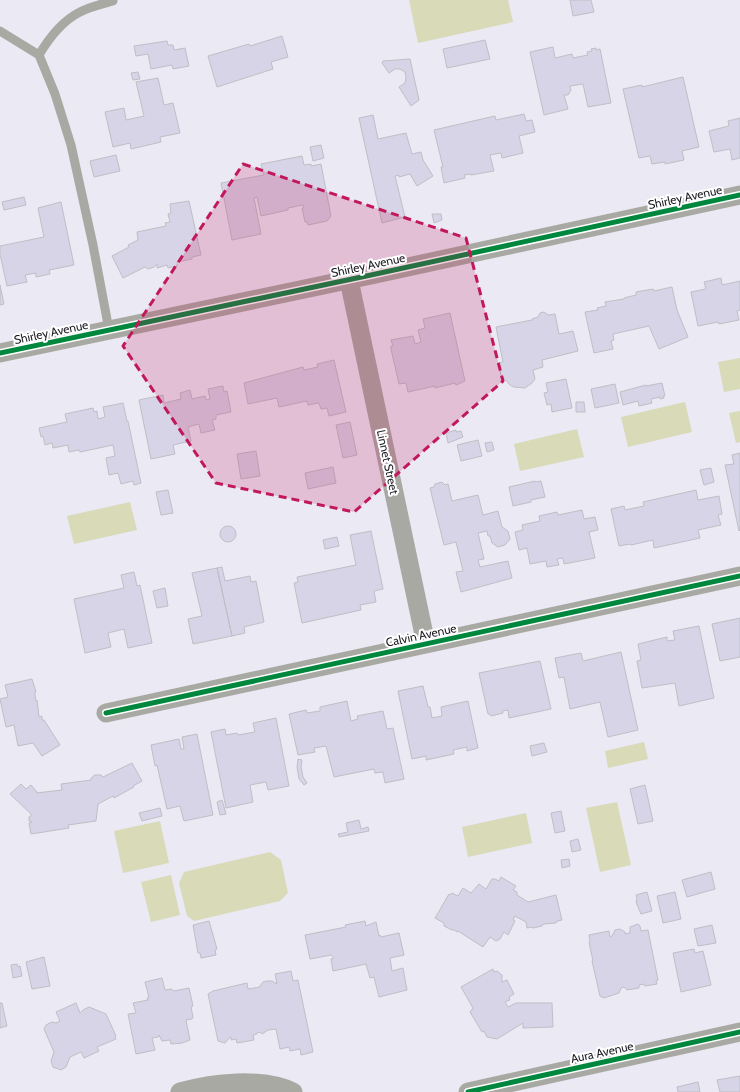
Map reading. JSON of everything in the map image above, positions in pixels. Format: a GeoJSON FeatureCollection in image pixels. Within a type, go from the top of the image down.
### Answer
{"type":"FeatureCollection","features":[{"type":"Feature","properties":{"kind":"street","name":"Shirley Avenue"},"geometry":{"type":"LineString","coordinates":[[0,354],[740,195]]}},
{"type":"Feature","properties":{"kind":"street","name":"Linnet Street"},"geometry":{"type":"LineString","coordinates":[[349,280],[426,644]]}},
{"type":"Feature","properties":{"kind":"street","name":"Calvin Avenue"},"geometry":{"type":"LineString","coordinates":[[106,713],[740,576]]}},
{"type":"Feature","properties":{"kind":"street","name":"Aura Avenue"},"geometry":{"type":"LineString","coordinates":[[468,1092],[740,1032]]}},
{"type":"Feature","properties":{"kind":"street"},"geometry":{"type":"LineString","coordinates":[[180,1092],[202,1086],[248,1082],[285,1088],[293,1092]]}},
{"type":"Feature","properties":{"kind":"lane"},"geometry":{"type":"LineString","coordinates":[[39,55],[48,40],[62,25],[74,16],[80,12],[113,1]]}},
{"type":"Feature","properties":{"kind":"lane"},"geometry":{"type":"LineString","coordinates":[[0,31],[39,55],[55,94],[71,145],[109,330]]}},
{"type":"Feature","properties":{"kind":"highlighted area"},"geometry":{"type":"Polygon","coordinates":[[[243,164],[466,238],[503,381],[354,512],[216,483],[123,346],[243,164]]]}},
{"type":"Feature","properties":{"kind":"green space"},"geometry":{"type":"Polygon","coordinates":[[[409,0],[508,0],[513,22],[418,43],[409,0]]]}},
{"type":"Feature","properties":{"kind":"green space"},"geometry":{"type":"Polygon","coordinates":[[[740,358],[740,389],[724,392],[718,362],[740,358]]]}},
{"type":"Feature","properties":{"kind":"green space"},"geometry":{"type":"Polygon","coordinates":[[[685,402],[692,432],[628,447],[621,417],[685,402]]]}},
{"type":"Feature","properties":{"kind":"green space"},"geometry":{"type":"Polygon","coordinates":[[[740,411],[740,442],[736,443],[729,413],[740,411]]]}},
{"type":"Feature","properties":{"kind":"green space"},"geometry":{"type":"Polygon","coordinates":[[[577,429],[584,457],[520,471],[514,444],[577,429]]]}},
{"type":"Feature","properties":{"kind":"green space"},"geometry":{"type":"Polygon","coordinates":[[[130,502],[137,530],[74,544],[67,516],[130,502]]]}},
{"type":"Feature","properties":{"kind":"green space"},"geometry":{"type":"Polygon","coordinates":[[[644,742],[648,759],[608,768],[605,751],[644,742]]]}},
{"type":"Feature","properties":{"kind":"green space"},"geometry":{"type":"Polygon","coordinates":[[[617,802],[631,865],[600,872],[586,808],[617,802]]]}},
{"type":"Feature","properties":{"kind":"green space"},"geometry":{"type":"Polygon","coordinates":[[[526,813],[532,843],[468,857],[462,827],[526,813]]]}},
{"type":"Feature","properties":{"kind":"green space"},"geometry":{"type":"Polygon","coordinates":[[[160,821],[169,863],[123,873],[114,831],[160,821]]]}},
{"type":"Feature","properties":{"kind":"green space"},"geometry":{"type":"Polygon","coordinates":[[[270,852],[281,860],[288,893],[280,901],[194,921],[187,916],[179,883],[184,872],[270,852]]]}},
{"type":"Feature","properties":{"kind":"green space"},"geometry":{"type":"Polygon","coordinates":[[[171,875],[180,915],[151,922],[141,882],[171,875]]]}},
{"type":"Feature","properties":{"kind":"building"},"geometry":{"type":"Polygon","coordinates":[[[570,0],[591,0],[594,12],[573,16],[570,0]]]}},
{"type":"Feature","properties":{"kind":"building"},"geometry":{"type":"Polygon","coordinates":[[[282,36],[288,57],[271,62],[273,69],[217,87],[208,56],[249,44],[250,46],[282,36]]]}},
{"type":"Feature","properties":{"kind":"building"},"geometry":{"type":"Polygon","coordinates":[[[485,40],[490,59],[447,68],[443,49],[485,40]]]}},
{"type":"Feature","properties":{"kind":"building"},"geometry":{"type":"Polygon","coordinates":[[[167,41],[168,45],[173,45],[174,50],[185,48],[189,66],[173,69],[172,65],[151,69],[148,54],[136,56],[134,46],[167,41]]]}},
{"type":"Feature","properties":{"kind":"building"},"geometry":{"type":"Polygon","coordinates":[[[553,47],[555,58],[572,54],[573,58],[588,55],[587,52],[592,51],[591,49],[600,49],[611,103],[588,107],[583,84],[570,86],[571,90],[568,95],[564,95],[568,109],[544,115],[530,52],[553,47]]]}},
{"type":"Feature","properties":{"kind":"building"},"geometry":{"type":"Polygon","coordinates":[[[410,59],[419,100],[411,106],[399,87],[405,83],[405,72],[400,69],[395,69],[389,73],[382,63],[383,61],[410,59]]]}},
{"type":"Feature","properties":{"kind":"building"},"geometry":{"type":"Polygon","coordinates":[[[138,72],[140,79],[133,80],[131,73],[138,72]]]}},
{"type":"Feature","properties":{"kind":"building"},"geometry":{"type":"Polygon","coordinates":[[[683,77],[699,147],[682,151],[684,160],[665,164],[665,162],[652,164],[650,156],[639,158],[623,89],[642,85],[642,87],[683,77]]]}},
{"type":"Feature","properties":{"kind":"building"},"geometry":{"type":"Polygon","coordinates":[[[158,78],[164,105],[173,103],[180,133],[160,137],[161,142],[131,149],[130,143],[113,147],[105,112],[124,108],[126,120],[144,116],[136,82],[158,78]]]}},
{"type":"Feature","properties":{"kind":"building"},"geometry":{"type":"Polygon","coordinates":[[[524,114],[526,121],[532,120],[535,132],[519,136],[523,153],[502,158],[501,153],[490,155],[494,171],[464,175],[465,178],[444,183],[441,167],[443,167],[434,130],[495,116],[496,120],[524,114]]]}},
{"type":"Feature","properties":{"kind":"building"},"geometry":{"type":"Polygon","coordinates":[[[373,115],[378,139],[406,133],[412,154],[421,152],[423,160],[433,176],[417,186],[410,174],[399,177],[399,175],[395,176],[405,217],[382,223],[359,118],[373,115]]]}},
{"type":"Feature","properties":{"kind":"building"},"geometry":{"type":"Polygon","coordinates":[[[740,118],[740,158],[732,160],[730,149],[714,152],[709,131],[729,126],[728,121],[740,118]]]}},
{"type":"Feature","properties":{"kind":"building"},"geometry":{"type":"Polygon","coordinates":[[[321,145],[324,158],[313,161],[310,147],[321,145]]]}},
{"type":"Feature","properties":{"kind":"building"},"geometry":{"type":"Polygon","coordinates":[[[116,155],[120,171],[94,177],[90,161],[116,155]]]}},
{"type":"Feature","properties":{"kind":"building"},"geometry":{"type":"Polygon","coordinates":[[[302,156],[304,165],[311,164],[311,166],[321,164],[331,216],[327,221],[308,225],[307,222],[305,222],[302,208],[304,208],[303,205],[261,216],[257,197],[254,198],[261,234],[232,240],[221,183],[264,175],[261,164],[302,156]]]}},
{"type":"Feature","properties":{"kind":"building"},"geometry":{"type":"Polygon","coordinates":[[[24,197],[26,205],[4,210],[2,202],[24,197]]]}},
{"type":"Feature","properties":{"kind":"building"},"geometry":{"type":"Polygon","coordinates":[[[189,201],[201,255],[192,257],[192,259],[177,262],[177,266],[168,268],[167,265],[157,268],[157,264],[148,269],[145,267],[123,278],[112,256],[129,247],[128,245],[138,240],[137,232],[166,226],[165,223],[170,222],[168,214],[171,213],[170,204],[189,201]]]}},
{"type":"Feature","properties":{"kind":"building"},"geometry":{"type":"Polygon","coordinates":[[[61,202],[74,265],[49,270],[50,274],[36,277],[36,273],[25,275],[27,282],[7,286],[0,254],[0,246],[44,237],[38,208],[61,202]]]}},
{"type":"Feature","properties":{"kind":"building"},"geometry":{"type":"Polygon","coordinates":[[[432,214],[441,214],[442,220],[434,223],[432,214]]]}},
{"type":"Feature","properties":{"kind":"building"},"geometry":{"type":"Polygon","coordinates":[[[721,278],[722,285],[740,281],[740,310],[737,311],[739,320],[698,326],[691,292],[706,289],[704,282],[721,278]]]}},
{"type":"Feature","properties":{"kind":"building"},"geometry":{"type":"Polygon","coordinates":[[[0,285],[4,304],[0,305],[0,285]]]}},
{"type":"Feature","properties":{"kind":"building"},"geometry":{"type":"Polygon","coordinates":[[[672,287],[677,310],[688,337],[659,349],[649,326],[613,334],[614,340],[611,341],[613,349],[594,353],[585,312],[598,310],[597,308],[606,306],[605,302],[624,299],[636,295],[636,292],[653,289],[654,291],[672,287]]]}},
{"type":"Feature","properties":{"kind":"building"},"geometry":{"type":"Polygon","coordinates":[[[544,312],[548,315],[555,314],[559,334],[573,331],[578,351],[542,360],[543,367],[533,370],[535,379],[532,383],[525,388],[514,387],[510,385],[501,375],[498,363],[503,362],[496,327],[532,320],[538,317],[540,313],[544,312]]]}},
{"type":"Feature","properties":{"kind":"building"},"geometry":{"type":"Polygon","coordinates":[[[450,313],[465,381],[456,385],[455,383],[408,392],[406,383],[399,384],[391,349],[391,346],[393,346],[391,340],[413,336],[415,344],[421,342],[418,330],[425,328],[423,319],[450,313]]]}},
{"type":"Feature","properties":{"kind":"building"},"geometry":{"type":"Polygon","coordinates":[[[334,360],[346,412],[329,416],[327,408],[321,409],[319,403],[308,405],[307,401],[279,407],[277,398],[248,404],[244,383],[303,367],[304,370],[318,367],[317,364],[334,360]]]}},
{"type":"Feature","properties":{"kind":"building"},"geometry":{"type":"Polygon","coordinates":[[[566,379],[572,408],[552,412],[551,404],[547,405],[544,393],[548,392],[546,383],[566,379]]]}},
{"type":"Feature","properties":{"kind":"building"},"geometry":{"type":"Polygon","coordinates":[[[662,383],[665,396],[663,396],[664,398],[660,399],[660,397],[651,399],[652,403],[639,406],[638,401],[623,405],[620,392],[646,385],[662,383]]]}},
{"type":"Feature","properties":{"kind":"building"},"geometry":{"type":"Polygon","coordinates":[[[615,384],[619,403],[595,408],[591,389],[615,384]]]}},
{"type":"Feature","properties":{"kind":"building"},"geometry":{"type":"Polygon","coordinates":[[[223,386],[224,392],[227,391],[231,412],[216,415],[216,419],[212,420],[215,430],[201,433],[199,424],[188,427],[191,441],[173,445],[175,454],[151,459],[139,400],[163,395],[164,403],[181,399],[180,393],[190,390],[192,399],[205,396],[206,400],[210,399],[208,389],[223,386]]]}},
{"type":"Feature","properties":{"kind":"building"},"geometry":{"type":"Polygon","coordinates":[[[576,402],[584,402],[585,412],[576,412],[576,402]]]}},
{"type":"Feature","properties":{"kind":"building"},"geometry":{"type":"Polygon","coordinates":[[[123,403],[141,483],[134,485],[133,481],[121,484],[118,473],[109,475],[106,458],[115,456],[113,445],[80,452],[79,450],[69,452],[68,445],[53,448],[52,443],[45,445],[43,436],[41,437],[39,428],[67,422],[65,414],[93,408],[94,412],[97,411],[98,419],[105,417],[103,407],[123,403]]]}},
{"type":"Feature","properties":{"kind":"building"},"geometry":{"type":"Polygon","coordinates":[[[350,422],[357,455],[343,458],[336,425],[350,422]]]}},
{"type":"Feature","properties":{"kind":"building"},"geometry":{"type":"Polygon","coordinates":[[[456,430],[456,432],[461,431],[463,437],[448,443],[446,433],[456,430]]]}},
{"type":"Feature","properties":{"kind":"building"},"geometry":{"type":"Polygon","coordinates":[[[478,440],[482,456],[461,461],[457,445],[478,440]]]}},
{"type":"Feature","properties":{"kind":"building"},"geometry":{"type":"Polygon","coordinates":[[[492,442],[494,450],[487,452],[485,443],[492,442]]]}},
{"type":"Feature","properties":{"kind":"building"},"geometry":{"type":"Polygon","coordinates":[[[256,451],[260,476],[241,479],[237,454],[256,451]]]}},
{"type":"Feature","properties":{"kind":"building"},"geometry":{"type":"Polygon","coordinates":[[[740,453],[739,531],[725,465],[734,464],[732,455],[740,453]]]}},
{"type":"Feature","properties":{"kind":"building"},"geometry":{"type":"Polygon","coordinates":[[[333,467],[336,483],[308,489],[305,473],[333,467]]]}},
{"type":"Feature","properties":{"kind":"building"},"geometry":{"type":"Polygon","coordinates":[[[711,468],[714,482],[704,485],[700,470],[711,468]]]}},
{"type":"Feature","properties":{"kind":"building"},"geometry":{"type":"Polygon","coordinates":[[[541,481],[545,497],[513,506],[509,487],[541,481]]]}},
{"type":"Feature","properties":{"kind":"building"},"geometry":{"type":"Polygon","coordinates":[[[442,482],[445,485],[448,484],[452,501],[478,495],[483,515],[498,511],[502,527],[508,531],[510,539],[505,545],[498,547],[492,543],[487,531],[478,533],[484,559],[478,560],[480,567],[508,561],[512,578],[461,592],[456,572],[463,571],[456,542],[444,545],[430,488],[434,487],[435,484],[442,482]]]}},
{"type":"Feature","properties":{"kind":"building"},"geometry":{"type":"Polygon","coordinates":[[[168,490],[173,513],[161,515],[156,492],[168,490]]]}},
{"type":"Feature","properties":{"kind":"building"},"geometry":{"type":"Polygon","coordinates":[[[696,490],[698,500],[719,496],[722,514],[718,515],[721,525],[698,530],[700,538],[654,548],[653,540],[619,546],[611,509],[624,506],[625,510],[644,506],[643,502],[696,490]]]}},
{"type":"Feature","properties":{"kind":"building"},"geometry":{"type":"Polygon","coordinates":[[[582,510],[584,519],[595,517],[598,530],[589,532],[595,558],[564,564],[563,558],[557,559],[559,565],[547,567],[546,561],[530,564],[527,548],[519,550],[515,532],[523,530],[522,525],[540,521],[539,516],[557,512],[558,515],[582,510]]]}},
{"type":"Feature","properties":{"kind":"building"},"geometry":{"type":"Polygon","coordinates":[[[228,526],[234,528],[236,534],[234,540],[228,542],[222,540],[220,534],[222,528],[228,526]]]}},
{"type":"Feature","properties":{"kind":"building"},"geometry":{"type":"Polygon","coordinates":[[[371,531],[383,589],[374,591],[376,602],[360,605],[361,610],[302,623],[294,583],[298,582],[297,577],[356,565],[350,535],[371,531]]]}},
{"type":"Feature","properties":{"kind":"building"},"geometry":{"type":"Polygon","coordinates":[[[337,537],[339,546],[325,549],[323,540],[337,537]]]}},
{"type":"Feature","properties":{"kind":"building"},"geometry":{"type":"Polygon","coordinates":[[[222,567],[225,581],[250,576],[251,582],[256,581],[264,622],[244,627],[245,633],[232,636],[217,568],[222,567]]]}},
{"type":"Feature","properties":{"kind":"building"},"geometry":{"type":"Polygon","coordinates":[[[217,568],[232,636],[193,644],[188,619],[202,616],[192,573],[217,568]]]}},
{"type":"Feature","properties":{"kind":"building"},"geometry":{"type":"Polygon","coordinates":[[[134,572],[137,586],[140,585],[152,643],[128,648],[124,629],[108,633],[111,647],[85,653],[74,599],[124,588],[121,575],[134,572]]]}},
{"type":"Feature","properties":{"kind":"building"},"geometry":{"type":"Polygon","coordinates":[[[165,588],[168,606],[157,608],[153,591],[165,588]]]}},
{"type":"Feature","properties":{"kind":"building"},"geometry":{"type":"Polygon","coordinates":[[[740,618],[740,657],[720,661],[712,624],[740,618]]]}},
{"type":"Feature","properties":{"kind":"building"},"geometry":{"type":"Polygon","coordinates":[[[699,626],[714,698],[679,706],[675,683],[642,688],[637,661],[641,660],[638,644],[667,637],[667,641],[675,640],[673,631],[699,626]]]}},
{"type":"Feature","properties":{"kind":"building"},"geometry":{"type":"Polygon","coordinates":[[[621,652],[638,730],[608,737],[600,702],[570,709],[564,677],[559,678],[555,658],[581,653],[583,661],[621,652]]]}},
{"type":"Feature","properties":{"kind":"building"},"geometry":{"type":"Polygon","coordinates":[[[540,661],[551,709],[509,718],[508,710],[491,716],[488,714],[479,673],[540,661]]]}},
{"type":"Feature","properties":{"kind":"building"},"geometry":{"type":"Polygon","coordinates":[[[32,679],[36,692],[35,696],[36,701],[37,700],[39,717],[42,716],[42,720],[44,720],[60,745],[42,756],[33,743],[18,746],[14,725],[6,727],[0,699],[8,697],[5,685],[32,679]]]}},
{"type":"Feature","properties":{"kind":"building"},"geometry":{"type":"Polygon","coordinates":[[[423,686],[432,718],[442,716],[441,707],[468,701],[478,748],[467,751],[467,747],[453,750],[454,754],[426,760],[426,756],[412,759],[398,691],[423,686]]]}},
{"type":"Feature","properties":{"kind":"building"},"geometry":{"type":"Polygon","coordinates":[[[347,701],[351,721],[358,719],[357,716],[383,711],[387,729],[393,728],[404,779],[385,783],[383,772],[375,773],[374,769],[334,777],[326,746],[314,748],[315,752],[298,755],[289,714],[306,710],[307,713],[320,711],[320,707],[347,701]]]}},
{"type":"Feature","properties":{"kind":"building"},"geometry":{"type":"Polygon","coordinates":[[[276,718],[289,786],[268,790],[266,782],[250,785],[253,802],[226,808],[211,732],[225,729],[226,735],[237,733],[238,735],[255,732],[253,723],[276,718]]]}},
{"type":"Feature","properties":{"kind":"building"},"geometry":{"type":"Polygon","coordinates":[[[197,734],[213,815],[184,821],[180,806],[167,809],[157,765],[155,766],[151,745],[179,739],[181,749],[184,749],[182,737],[197,734]]]}},
{"type":"Feature","properties":{"kind":"building"},"geometry":{"type":"Polygon","coordinates":[[[544,743],[547,752],[532,756],[530,746],[544,743]]]}},
{"type":"Feature","properties":{"kind":"building"},"geometry":{"type":"Polygon","coordinates":[[[298,759],[302,760],[301,767],[303,777],[307,783],[304,785],[299,779],[297,767],[298,759]]]}},
{"type":"Feature","properties":{"kind":"building"},"geometry":{"type":"Polygon","coordinates":[[[132,763],[142,781],[114,798],[113,796],[98,804],[96,821],[68,825],[69,828],[31,834],[29,823],[32,822],[29,821],[29,817],[31,814],[10,794],[21,784],[26,789],[31,785],[37,792],[36,793],[62,790],[61,784],[91,780],[91,778],[95,775],[101,775],[103,777],[132,763]]]}},
{"type":"Feature","properties":{"kind":"building"},"geometry":{"type":"Polygon","coordinates":[[[645,785],[653,821],[638,824],[630,789],[645,785]]]}},
{"type":"Feature","properties":{"kind":"building"},"geometry":{"type":"Polygon","coordinates":[[[222,800],[226,814],[220,815],[217,802],[222,800]]]}},
{"type":"Feature","properties":{"kind":"building"},"geometry":{"type":"Polygon","coordinates":[[[160,808],[162,816],[142,821],[139,813],[160,808]]]}},
{"type":"Feature","properties":{"kind":"building"},"geometry":{"type":"Polygon","coordinates":[[[561,811],[565,831],[555,833],[551,813],[561,811]]]}},
{"type":"Feature","properties":{"kind":"building"},"geometry":{"type":"Polygon","coordinates":[[[359,820],[361,829],[368,827],[369,831],[339,837],[338,834],[348,832],[346,823],[359,820]]]}},
{"type":"Feature","properties":{"kind":"building"},"geometry":{"type":"Polygon","coordinates":[[[578,839],[581,850],[572,852],[570,841],[578,839]]]}},
{"type":"Feature","properties":{"kind":"building"},"geometry":{"type":"Polygon","coordinates":[[[569,859],[570,866],[562,868],[561,860],[569,859]]]}},
{"type":"Feature","properties":{"kind":"building"},"geometry":{"type":"Polygon","coordinates":[[[711,872],[715,889],[687,897],[682,880],[711,872]]]}},
{"type":"Feature","properties":{"kind":"building"},"geometry":{"type":"Polygon","coordinates":[[[501,877],[516,886],[513,890],[517,892],[517,895],[528,902],[556,895],[562,920],[557,921],[556,923],[543,924],[542,926],[527,928],[526,922],[515,916],[513,920],[515,921],[508,935],[504,932],[500,939],[496,941],[490,937],[483,947],[458,931],[457,932],[444,926],[444,923],[435,918],[449,894],[450,895],[452,893],[458,896],[463,888],[471,893],[479,884],[486,889],[492,879],[499,881],[501,877]]]}},
{"type":"Feature","properties":{"kind":"building"},"geometry":{"type":"Polygon","coordinates":[[[647,892],[652,911],[641,914],[636,902],[636,895],[647,892]]]}},
{"type":"Feature","properties":{"kind":"building"},"geometry":{"type":"Polygon","coordinates":[[[675,892],[681,919],[663,923],[657,896],[675,892]]]}},
{"type":"Feature","properties":{"kind":"building"},"geometry":{"type":"Polygon","coordinates":[[[209,921],[217,949],[215,950],[216,955],[201,958],[200,953],[198,953],[193,925],[209,921]]]}},
{"type":"Feature","properties":{"kind":"building"},"geometry":{"type":"Polygon","coordinates":[[[365,921],[366,926],[376,922],[379,936],[380,935],[381,937],[399,933],[404,955],[390,958],[392,971],[403,968],[407,990],[379,997],[374,977],[370,978],[366,964],[333,971],[331,959],[334,958],[331,955],[310,959],[305,935],[346,927],[345,925],[365,921]]]}},
{"type":"Feature","properties":{"kind":"building"},"geometry":{"type":"Polygon","coordinates":[[[638,924],[641,931],[648,930],[658,980],[656,981],[657,984],[645,986],[644,984],[639,985],[639,988],[627,990],[624,987],[621,988],[619,993],[604,998],[600,996],[592,961],[589,935],[609,931],[610,937],[615,930],[620,929],[625,932],[625,934],[630,933],[630,927],[638,924]]]}},
{"type":"Feature","properties":{"kind":"building"},"geometry":{"type":"Polygon","coordinates":[[[712,925],[716,943],[698,946],[694,929],[712,925]]]}},
{"type":"Feature","properties":{"kind":"building"},"geometry":{"type":"Polygon","coordinates":[[[694,949],[695,953],[703,951],[711,985],[681,992],[673,953],[694,949]]]}},
{"type":"Feature","properties":{"kind":"building"},"geometry":{"type":"Polygon","coordinates":[[[44,957],[50,986],[32,989],[26,962],[44,957]]]}},
{"type":"Feature","properties":{"kind":"building"},"geometry":{"type":"Polygon","coordinates":[[[17,964],[18,967],[20,966],[22,976],[13,978],[11,965],[17,964]]]}},
{"type":"Feature","properties":{"kind":"building"},"geometry":{"type":"Polygon","coordinates":[[[493,969],[494,972],[497,971],[502,975],[502,982],[507,980],[514,994],[509,997],[510,1000],[505,1002],[508,1007],[516,1003],[552,1003],[553,1027],[523,1028],[523,1023],[497,1039],[487,1037],[484,1031],[482,1032],[470,1012],[473,1008],[461,987],[493,969]]]}},
{"type":"Feature","properties":{"kind":"building"},"geometry":{"type":"Polygon","coordinates":[[[291,971],[293,981],[298,980],[313,1052],[301,1055],[300,1049],[290,1051],[289,1047],[280,1049],[276,1029],[268,1030],[262,1034],[260,1032],[253,1035],[254,1040],[237,1043],[236,1039],[231,1040],[231,1037],[225,1043],[218,1041],[208,994],[213,991],[247,983],[248,989],[260,987],[263,982],[267,981],[272,981],[277,984],[275,974],[291,971]]]}},
{"type":"Feature","properties":{"kind":"building"},"geometry":{"type":"Polygon","coordinates":[[[162,978],[165,990],[171,989],[174,991],[189,988],[193,1006],[191,1007],[192,1019],[186,1020],[190,1040],[182,1043],[171,1044],[170,1040],[162,1041],[159,1035],[158,1037],[152,1038],[155,1050],[136,1054],[128,1014],[136,1013],[133,1003],[148,1000],[147,998],[149,997],[145,982],[162,978]]]}},
{"type":"Feature","properties":{"kind":"building"},"geometry":{"type":"Polygon","coordinates":[[[0,1003],[2,1003],[7,1026],[0,1028],[0,1003]]]}},
{"type":"Feature","properties":{"kind":"building"},"geometry":{"type":"Polygon","coordinates":[[[76,1003],[80,1013],[89,1007],[106,1014],[116,1039],[97,1047],[99,1051],[84,1058],[81,1052],[70,1057],[66,1067],[61,1070],[53,1067],[51,1061],[54,1052],[44,1029],[46,1025],[52,1022],[56,1023],[60,1021],[56,1012],[76,1003]]]}},
{"type":"Feature","properties":{"kind":"building"},"geometry":{"type":"Polygon","coordinates":[[[740,1076],[740,1092],[720,1092],[717,1080],[740,1076]]]}},
{"type":"Feature","properties":{"kind":"building"},"geometry":{"type":"Polygon","coordinates":[[[698,1082],[700,1092],[678,1092],[677,1087],[698,1082]]]}},
{"type":"Feature","properties":{"kind":"cycle path"},"geometry":{"type":"LineString","coordinates":[[0,353],[740,195]]}},
{"type":"Feature","properties":{"kind":"cycle path"},"geometry":{"type":"LineString","coordinates":[[106,713],[740,576]]}},
{"type":"Feature","properties":{"kind":"cycle path"},"geometry":{"type":"LineString","coordinates":[[468,1092],[740,1032]]}}]}
